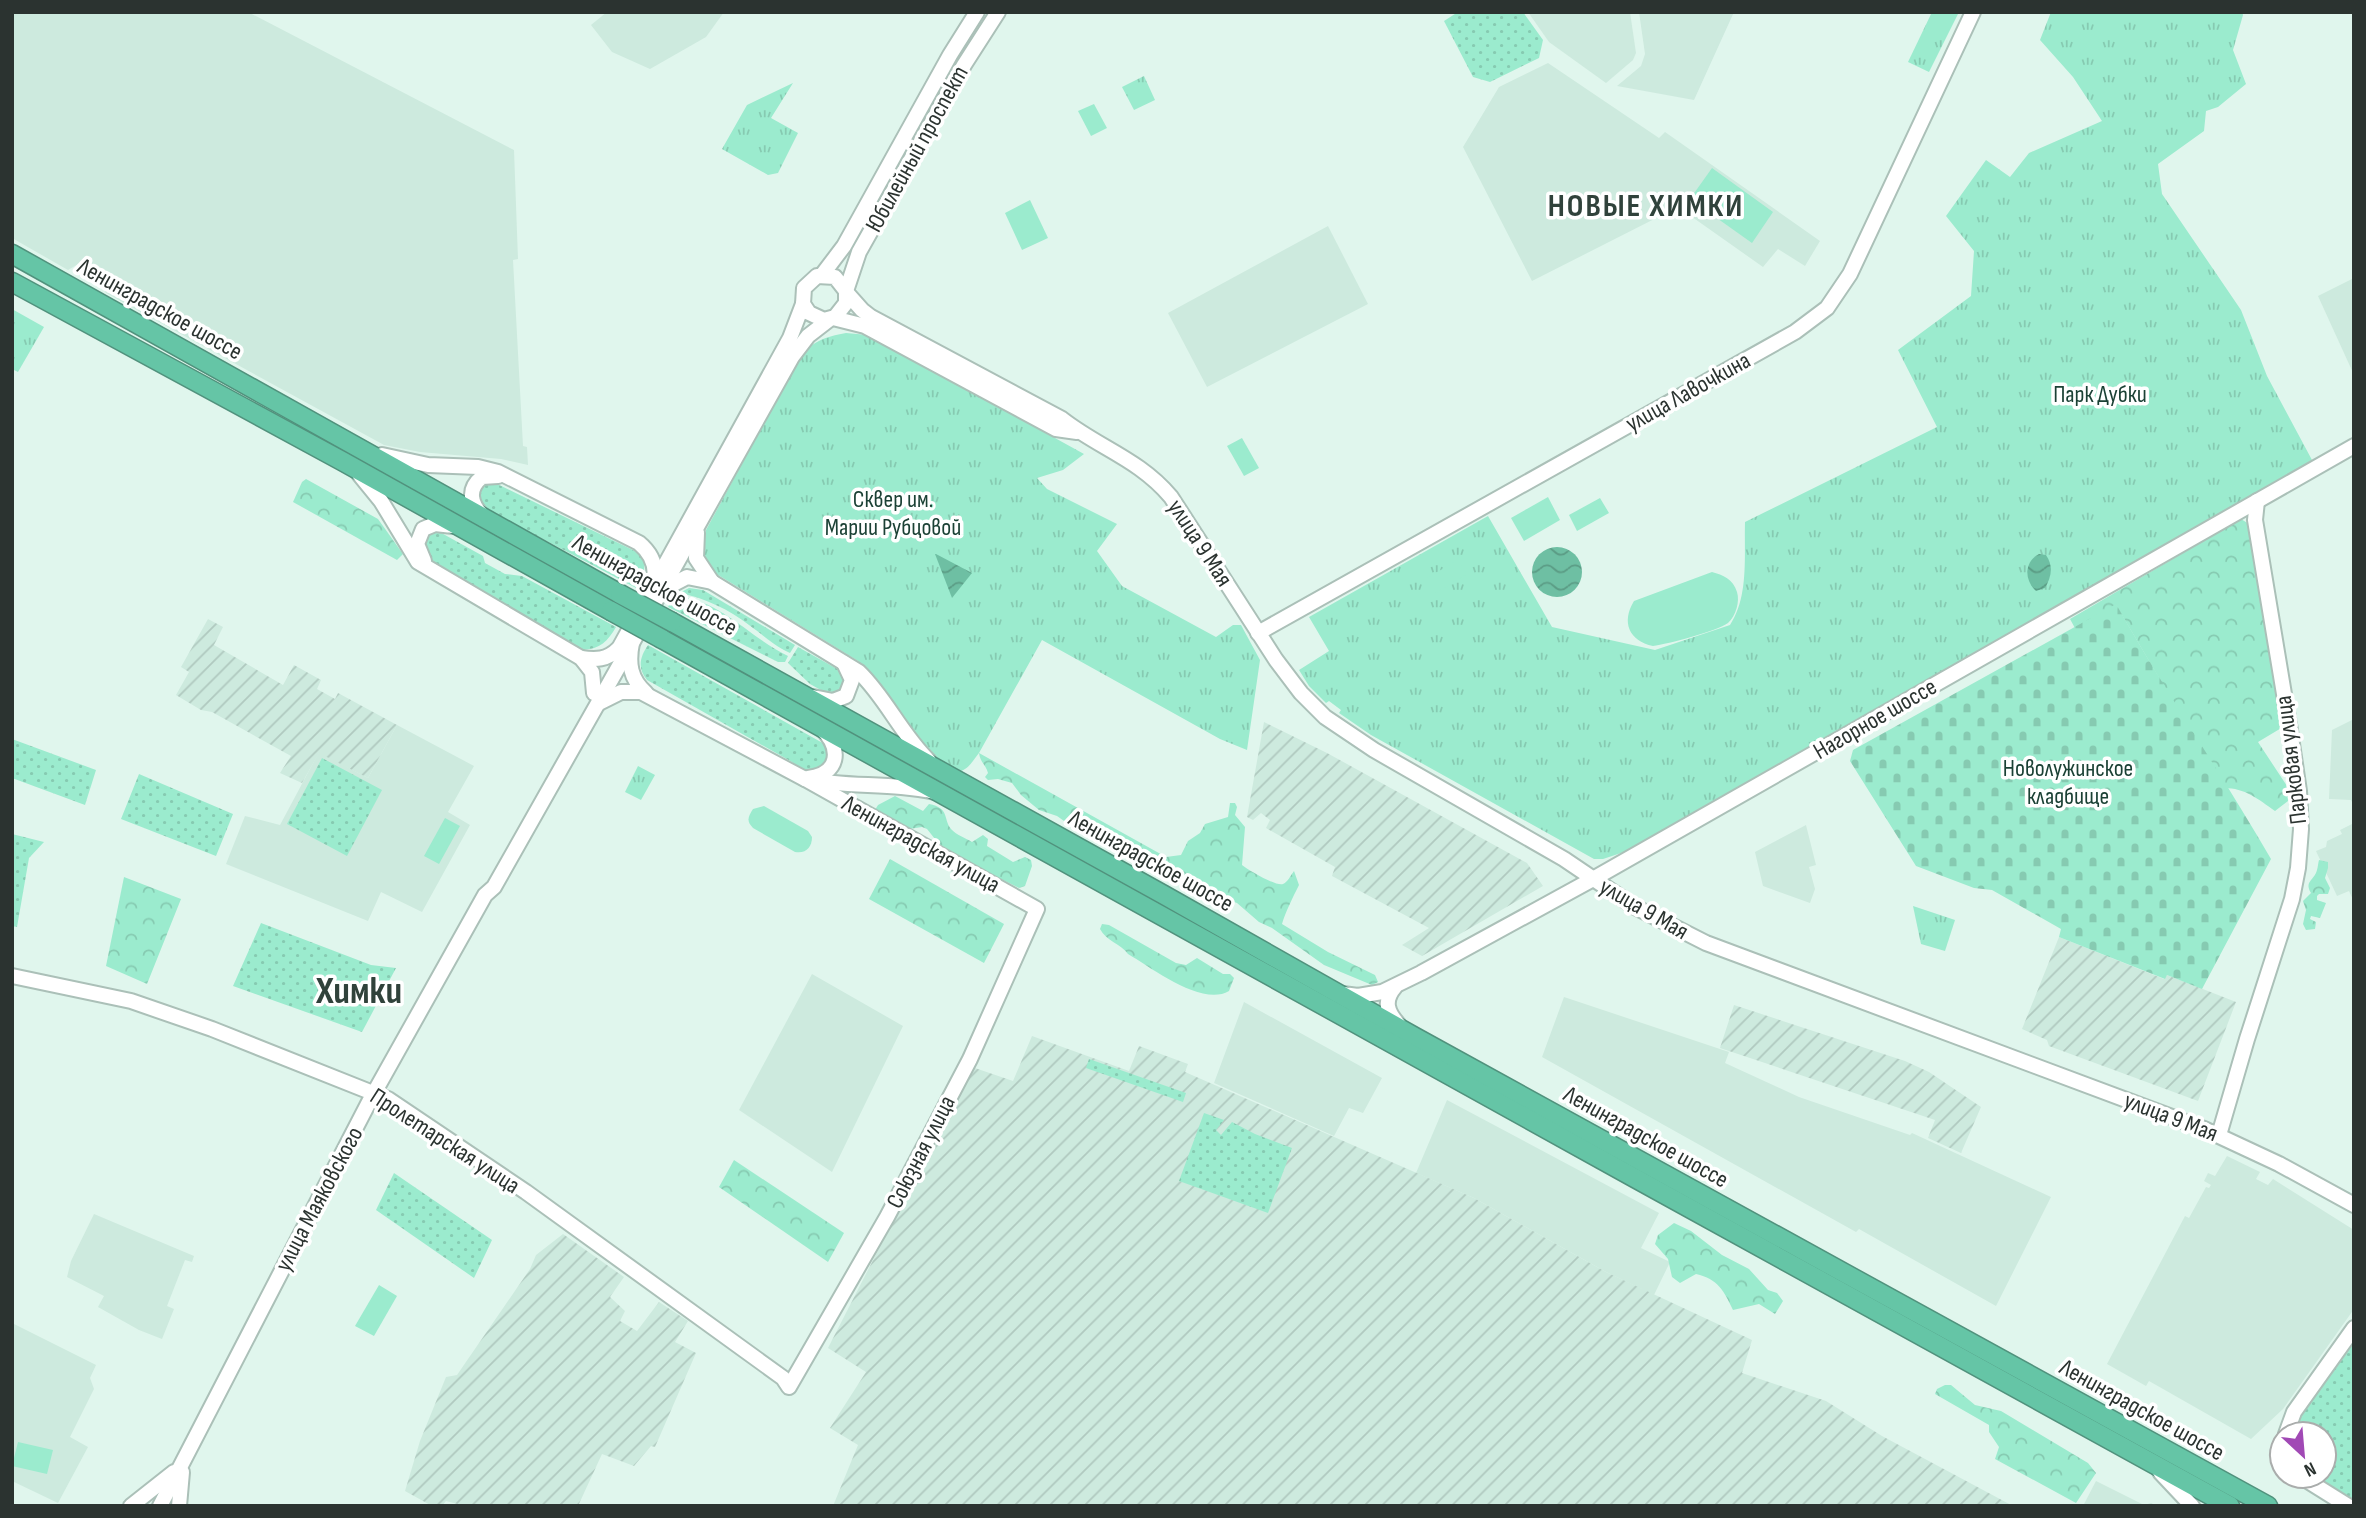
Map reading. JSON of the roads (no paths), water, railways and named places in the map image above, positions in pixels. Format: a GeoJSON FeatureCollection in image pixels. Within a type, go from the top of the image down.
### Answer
{"type":"FeatureCollection","features":[{"type":"Feature","properties":{"kind":"highway","name":"Ленинградское шоссе"},"geometry":{"type":"LineString","coordinates":[[12,254],[346,452],[468,530],[611,611],[950,796],[2035,1401],[2230,1506]]}},
{"type":"Feature","properties":{"kind":"highway","name":"Ленинградское шоссе"},"geometry":{"type":"LineString","coordinates":[[12,282],[346,452],[487,519],[1415,1037],[2268,1506]]}},
{"type":"Feature","properties":{"kind":"main road","name":"Юбилейный проспект"},"geometry":{"type":"LineString","coordinates":[[691,528],[790,338],[803,304],[802,293],[807,283],[822,275],[844,246],[976,12]]}},
{"type":"Feature","properties":{"kind":"main road","name":"Юбилейный проспект"},"geometry":{"type":"LineString","coordinates":[[691,528],[792,357],[808,337],[844,308],[846,292],[859,253],[894,186],[998,12]]}},
{"type":"Feature","properties":{"kind":"main road","name":"улица Лавочкина"},"geometry":{"type":"LineString","coordinates":[[1258,633],[1795,332],[1827,308],[1850,274],[1973,12]]}},
{"type":"Feature","properties":{"kind":"main road"},"geometry":{"type":"LineString","coordinates":[[822,275],[835,277],[846,292]]}},
{"type":"Feature","properties":{"kind":"main road","name":"улица 9 Мая"},"geometry":{"type":"LineString","coordinates":[[846,292],[871,317],[1062,419],[1078,432],[1134,463],[1161,485],[1258,633],[1306,699],[1348,734],[1564,859],[1635,907],[1706,943],[2218,1135],[2279,1164],[2350,1204]]}},
{"type":"Feature","properties":{"kind":"main road"},"geometry":{"type":"LineString","coordinates":[[803,304],[813,317],[831,318]]}},
{"type":"Feature","properties":{"kind":"main road","name":"улица 9 Мая"},"geometry":{"type":"LineString","coordinates":[[831,318],[865,326],[1056,429],[1078,432]]}},
{"type":"Feature","properties":{"kind":"main road","name":"Нагорное шоссе"},"geometry":{"type":"LineString","coordinates":[[1338,994],[1370,995],[1395,987],[1593,879],[2354,446]]}},
{"type":"Feature","properties":{"kind":"main road"},"geometry":{"type":"LineString","coordinates":[[346,452],[428,465],[478,467],[509,478],[639,543],[654,563],[657,589],[687,577],[712,582],[859,672],[910,741],[942,774]]}},
{"type":"Feature","properties":{"kind":"main road"},"geometry":{"type":"LineString","coordinates":[[346,452],[389,513],[413,558],[581,658],[592,672],[596,699],[621,692],[646,693]]}},
{"type":"Feature","properties":{"kind":"main road"},"geometry":{"type":"LineString","coordinates":[[487,519],[478,511],[472,500],[474,484],[488,475],[509,478]]}},
{"type":"Feature","properties":{"kind":"main road","name":"Парковая улица"},"geometry":{"type":"LineString","coordinates":[[2218,1135],[2292,899],[2300,842],[2299,791],[2255,520],[2257,501]]}},
{"type":"Feature","properties":{"kind":"main road"},"geometry":{"type":"LineString","coordinates":[[434,572],[418,549],[418,538],[423,528],[435,524],[468,530]]}},
{"type":"Feature","properties":{"kind":"main road"},"geometry":{"type":"LineString","coordinates":[[639,543],[664,544],[691,528],[696,558],[712,582]]}},
{"type":"Feature","properties":{"kind":"main road","name":"улица Маяковского"},"geometry":{"type":"LineString","coordinates":[[160,1506],[374,1093],[485,895],[486,883],[596,699],[691,528]]}},
{"type":"Feature","properties":{"kind":"main road"},"geometry":{"type":"LineString","coordinates":[[581,658],[599,659],[612,655],[625,646],[630,669],[638,685],[646,693]]}},
{"type":"Feature","properties":{"kind":"main road"},"geometry":{"type":"LineString","coordinates":[[798,693],[829,701],[843,698],[850,690],[852,680],[843,662]]}},
{"type":"Feature","properties":{"kind":"main road","name":"Ленинградская улица"},"geometry":{"type":"LineString","coordinates":[[646,693],[805,779],[828,783],[863,813],[1037,909]]}},
{"type":"Feature","properties":{"kind":"main road"},"geometry":{"type":"LineString","coordinates":[[815,722],[835,747],[828,783]]}},
{"type":"Feature","properties":{"kind":"main road"},"geometry":{"type":"LineString","coordinates":[[805,779],[828,783],[908,787],[950,796]]}},
{"type":"Feature","properties":{"kind":"main road"},"geometry":{"type":"LineString","coordinates":[[863,813],[857,795],[868,785]]}},
{"type":"Feature","properties":{"kind":"main road","name":"Союзная улица"},"geometry":{"type":"LineString","coordinates":[[789,1387],[887,1217],[970,1059],[1037,909]]}},
{"type":"Feature","properties":{"kind":"main road","name":"Пролетарская улица"},"geometry":{"type":"LineString","coordinates":[[12,976],[131,1001],[193,1022],[374,1093],[425,1123],[649,1279],[783,1378],[789,1387]]}},
{"type":"Feature","properties":{"kind":"main road"},"geometry":{"type":"LineString","coordinates":[[1395,987],[1387,1000],[1390,1014],[1415,1037]]}},
{"type":"Feature","properties":{"kind":"main road"},"geometry":{"type":"LineString","coordinates":[[2291,1420],[2294,1412],[2354,1328]]}},
{"type":"Feature","properties":{"kind":"main road"},"geometry":{"type":"LineString","coordinates":[[2149,1462],[2192,1506]]}},
{"type":"Feature","properties":{"kind":"main road"},"geometry":{"type":"LineString","coordinates":[[131,1506],[183,1464]]}},
{"type":"Feature","properties":{"kind":"main road"},"geometry":{"type":"LineString","coordinates":[[179,1506],[183,1464]]}},
{"type":"Feature","properties":{"kind":"main road"},"geometry":{"type":"LineString","coordinates":[[2322,1490],[2348,1506]]}},
{"type":"Feature","properties":{"kind":"water"},"geometry":{"type":"Polygon","coordinates":[[[1557,547],[1574,555],[1582,572],[1574,589],[1557,597],[1540,589],[1532,572],[1540,555],[1557,547]]]}},
{"type":"Feature","properties":{"kind":"water"},"geometry":{"type":"Polygon","coordinates":[[[935,554],[972,573],[952,598],[935,554]]]}},
{"type":"Feature","properties":{"kind":"water"},"geometry":{"type":"Polygon","coordinates":[[[2039,554],[2046,555],[2051,572],[2045,588],[2036,591],[2029,582],[2027,571],[2034,557],[2039,554]]]}},
{"type":"Feature","properties":{"kind":"district","name":"НОВЫЕ ХИМКИ"},"geometry":{"type":"Point","coordinates":[1646,206]}},
{"type":"Feature","properties":{"kind":"district","name":"Химки"},"geometry":{"type":"Point","coordinates":[359,991]}},
{"type":"Feature","properties":{"kind":"park label","name":"Парк Дубки"},"geometry":{"type":"Point","coordinates":[2100,394]}},
{"type":"Feature","properties":{"kind":"park label","name":"Сквер им. Марии Рубцовой"},"geometry":{"type":"Point","coordinates":[893,513]}},
{"type":"Feature","properties":{"kind":"park label","name":"Новолужинское кладбище"},"geometry":{"type":"Point","coordinates":[2068,782]}}]}
